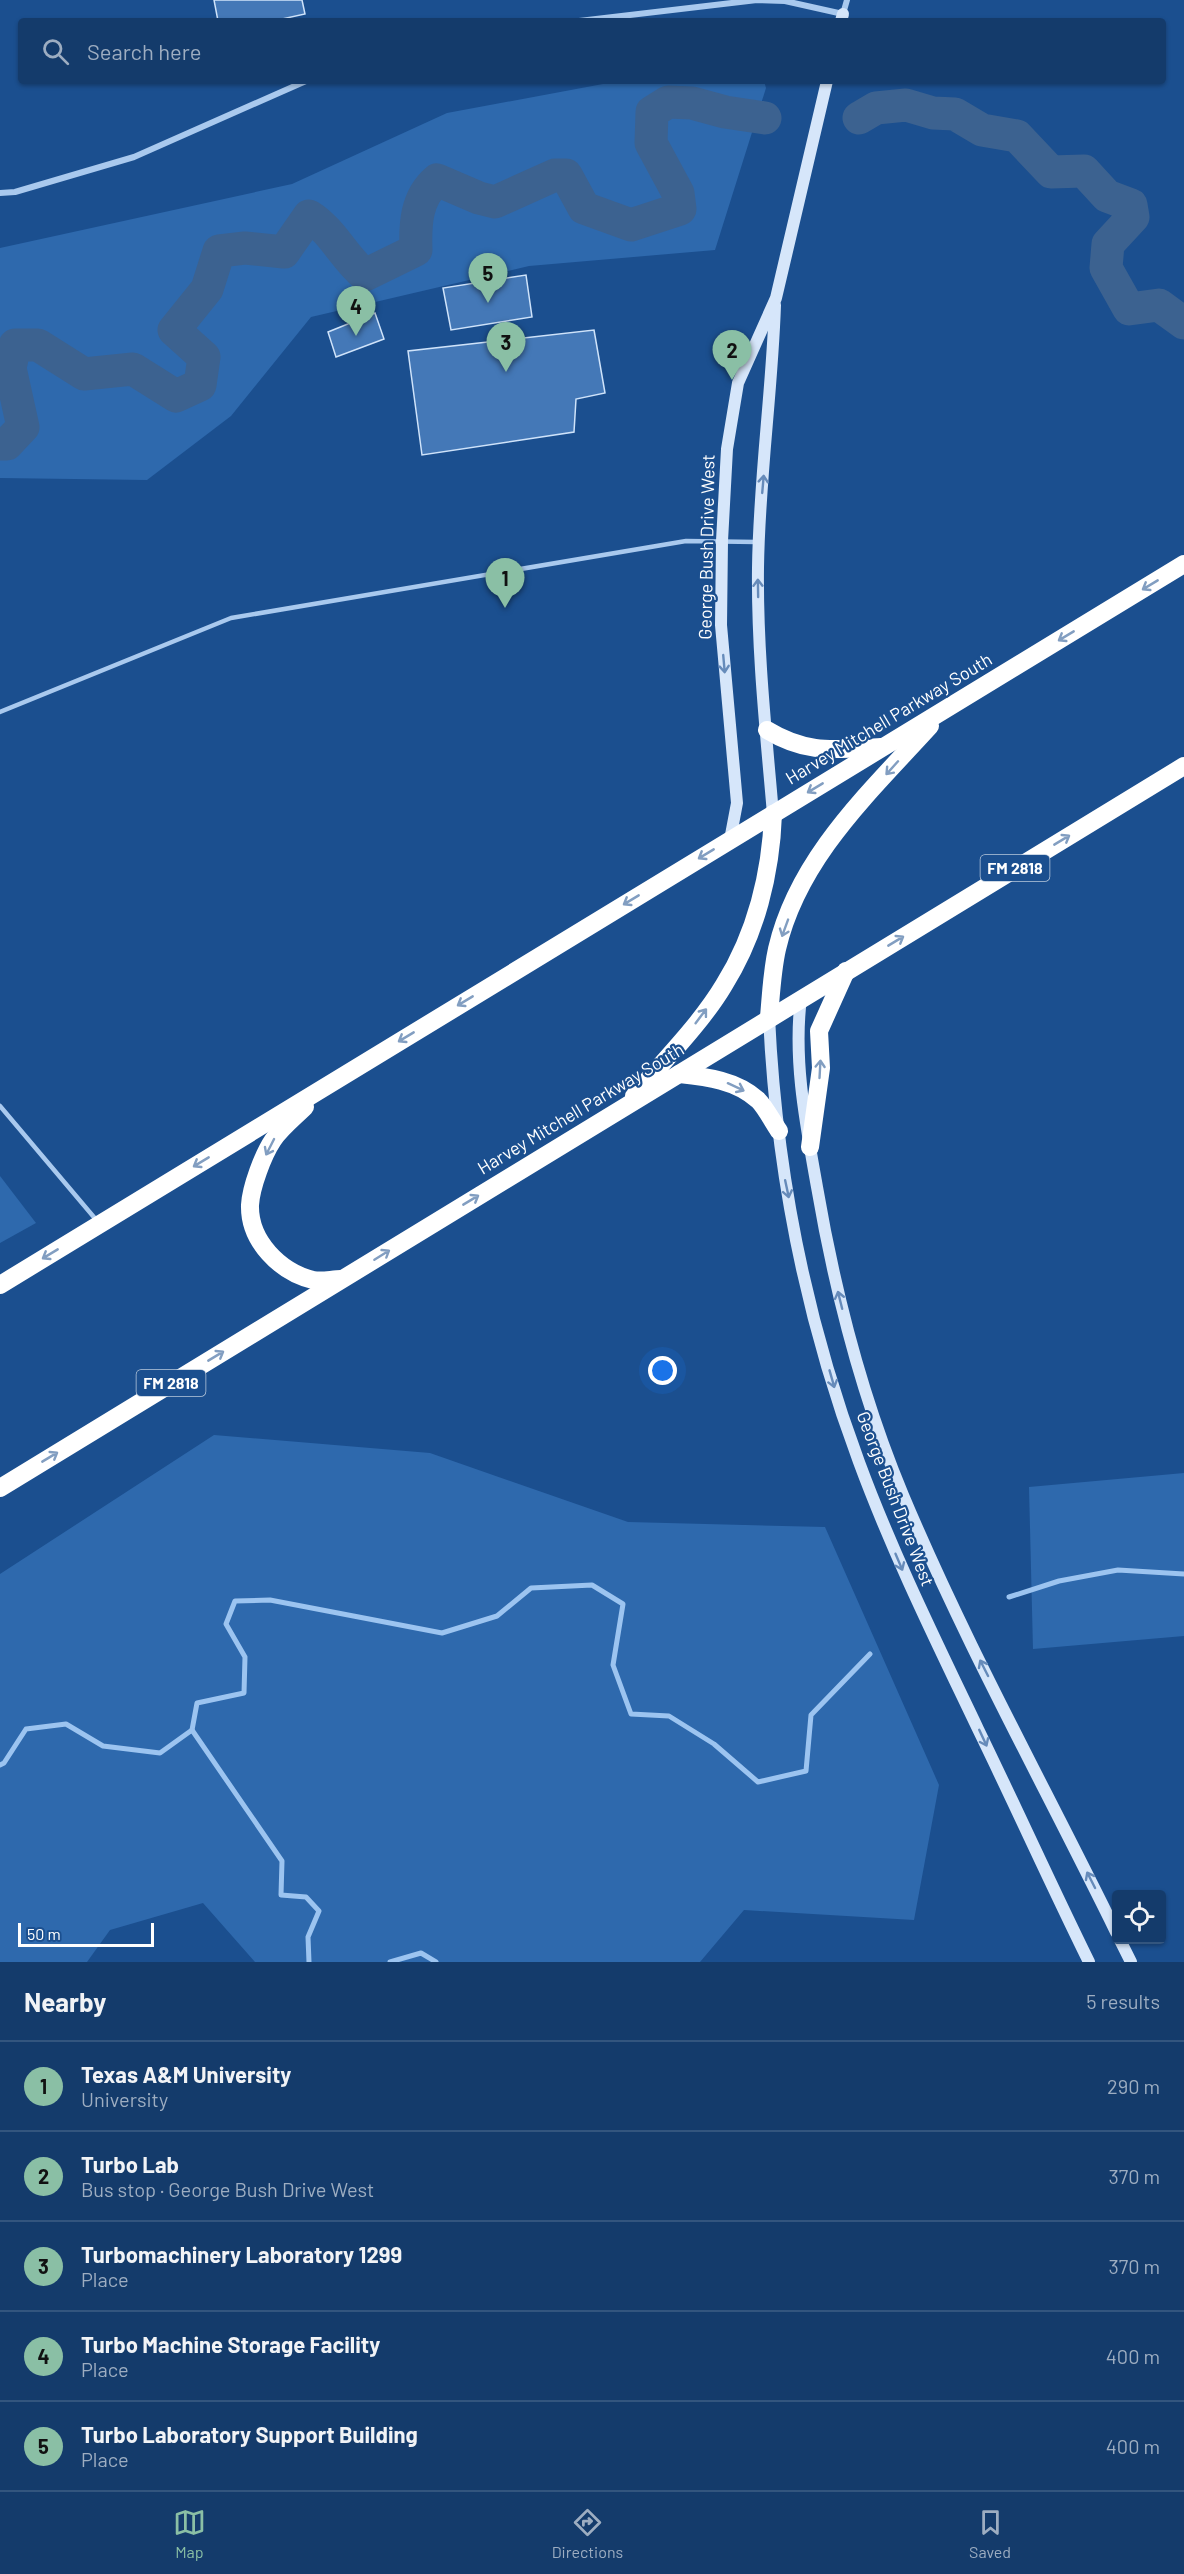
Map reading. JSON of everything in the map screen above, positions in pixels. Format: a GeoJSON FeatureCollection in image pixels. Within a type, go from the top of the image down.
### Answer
{"type":"FeatureCollection","features":[{"type":"Feature","properties":{"kind":"highway","name":"Harvey Mitchell Parkway South"},"geometry":{"type":"LineString","coordinates":[[0,1285],[1184,564]]}},
{"type":"Feature","properties":{"kind":"highway"},"geometry":{"type":"LineString","coordinates":[[768,1017],[777,949],[799,889],[836,829],[945,709]]}},
{"type":"Feature","properties":{"kind":"highway"},"geometry":{"type":"LineString","coordinates":[[767,730],[799,747],[821,750],[883,747]]}},
{"type":"Feature","properties":{"kind":"highway","name":"Harvey Mitchell Parkway South"},"geometry":{"type":"LineString","coordinates":[[0,1488],[679,1074],[768,1017],[1184,766]]}},
{"type":"Feature","properties":{"kind":"highway"},"geometry":{"type":"LineString","coordinates":[[622,1108],[693,1028],[724,985],[746,942],[758,909],[767,876],[773,814]]}},
{"type":"Feature","properties":{"kind":"highway"},"geometry":{"type":"LineString","coordinates":[[810,1147],[821,1068],[819,1031],[846,971]]}},
{"type":"Feature","properties":{"kind":"highway"},"geometry":{"type":"LineString","coordinates":[[679,1074],[709,1077],[738,1086],[759,1101],[779,1131]]}},
{"type":"Feature","properties":{"kind":"highway"},"geometry":{"type":"LineString","coordinates":[[323,1088],[273,1140],[254,1182],[250,1206],[256,1233],[268,1252],[281,1265],[315,1280],[343,1279]]}},
{"type":"Feature","properties":{"kind":"main road","name":"George Bush Drive West"},"geometry":{"type":"LineString","coordinates":[[773,814],[759,631],[759,543],[776,298],[826,84]]}},
{"type":"Feature","properties":{"kind":"main road","name":"George Bush Drive West"},"geometry":{"type":"LineString","coordinates":[[730,840],[737,803],[721,625],[722,541],[727,449],[738,383],[776,298]]}},
{"type":"Feature","properties":{"kind":"main road","name":"George Bush Drive West"},"geometry":{"type":"LineString","coordinates":[[801,998],[797,1031],[798,1060],[810,1147],[825,1236],[867,1397],[903,1495],[955,1611],[1112,1924]]}},
{"type":"Feature","properties":{"kind":"main road","name":"George Bush Drive West"},"geometry":{"type":"LineString","coordinates":[[768,1017],[783,1172],[814,1317],[858,1461],[923,1616],[1089,1962]]}},
{"type":"Feature","properties":{"kind":"main road"},"geometry":{"type":"LineString","coordinates":[[1122,1944],[1131,1962]]}},
{"type":"Feature","properties":{"kind":"street"},"geometry":{"type":"LineString","coordinates":[[604,18],[757,0],[785,1],[842,18],[847,0]]}},
{"type":"Feature","properties":{"kind":"street"},"geometry":{"type":"LineString","coordinates":[[0,193],[15,192],[134,157],[299,84]]}},
{"type":"Feature","properties":{"kind":"lane"},"geometry":{"type":"LineString","coordinates":[[0,712],[231,618],[686,541],[759,543]]}},
{"type":"Feature","properties":{"kind":"lane"},"geometry":{"type":"LineString","coordinates":[[0,1106],[100,1224]]}},
{"type":"Feature","properties":{"kind":"shaded area"},"geometry":{"type":"Polygon","coordinates":[[[603,84],[765,84],[766,88],[715,250],[529,266],[311,317],[231,416],[147,480],[0,478],[0,248],[292,184],[447,113],[603,84]]]}},
{"type":"Feature","properties":{"kind":"shaded area"},"geometry":{"type":"Polygon","coordinates":[[[0,1176],[36,1223],[0,1243],[0,1176]]]}},
{"type":"Feature","properties":{"kind":"shaded area"},"geometry":{"type":"Polygon","coordinates":[[[214,1435],[430,1453],[628,1522],[825,1527],[939,1785],[914,1920],[744,1910],[700,1962],[255,1962],[203,1903],[110,1930],[87,1962],[0,1962],[0,1574],[214,1435]]]}},
{"type":"Feature","properties":{"kind":"shaded area"},"geometry":{"type":"Polygon","coordinates":[[[1184,1473],[1184,1636],[1033,1649],[1029,1487],[1184,1473]]]}},
{"type":"Feature","properties":{"kind":"building"},"geometry":{"type":"Polygon","coordinates":[[[214,0],[302,0],[305,14],[287,18],[217,18],[214,0]]]}},
{"type":"Feature","properties":{"kind":"building"},"geometry":{"type":"Polygon","coordinates":[[[526,275],[532,317],[451,330],[443,288],[526,275]]]}},
{"type":"Feature","properties":{"kind":"building"},"geometry":{"type":"Polygon","coordinates":[[[375,313],[384,339],[336,357],[328,332],[375,313]]]}},
{"type":"Feature","properties":{"kind":"building"},"geometry":{"type":"Polygon","coordinates":[[[594,330],[605,393],[576,399],[574,432],[422,455],[408,351],[594,330]]]}},
{"type":"Feature","properties":{"kind":"waterway"},"geometry":{"type":"LineString","coordinates":[[0,444],[7,444],[23,427],[10,368],[15,345],[38,345],[84,374],[133,369],[176,396],[200,385],[204,357],[174,330],[207,289],[219,251],[245,248],[284,252],[309,216],[325,229],[365,275],[416,250],[418,212],[425,195],[437,180],[479,198],[495,202],[555,175],[566,175],[584,208],[631,225],[680,209],[678,193],[651,143],[652,112],[668,102],[692,103],[725,112],[765,118]]}},
{"type":"Feature","properties":{"kind":"waterway"},"geometry":{"type":"LineString","coordinates":[[859,118],[876,108],[906,105],[933,113],[955,114],[982,130],[1017,136],[1051,172],[1084,171],[1107,196],[1131,205],[1133,217],[1108,244],[1106,268],[1129,309],[1159,305],[1184,323]]}},
{"type":"Feature","properties":{"kind":"waterway"},"geometry":{"type":"LineString","coordinates":[[1009,1597],[1059,1581],[1118,1570],[1184,1574]]}},
{"type":"Feature","properties":{"kind":"waterway"},"geometry":{"type":"LineString","coordinates":[[192,1730],[197,1703],[244,1693],[245,1657],[226,1624],[235,1601],[270,1600],[442,1633],[497,1616],[531,1588],[592,1585],[623,1604],[613,1665],[631,1714],[669,1716],[714,1744],[758,1782],[806,1771],[811,1715],[870,1654]]}},
{"type":"Feature","properties":{"kind":"waterway"},"geometry":{"type":"LineString","coordinates":[[0,1765],[4,1763],[26,1729],[66,1724],[103,1746],[160,1753],[192,1730],[282,1861],[281,1895],[306,1897],[319,1911],[308,1937],[309,1962]]}},
{"type":"Feature","properties":{"kind":"waterway"},"geometry":{"type":"LineString","coordinates":[[390,1962],[421,1953],[436,1962]]}},
{"type":"Feature","properties":{"kind":"place","name":"Turbo Laboratory Support Building"},"geometry":{"type":"Point","coordinates":[488,303]}},
{"type":"Feature","properties":{"kind":"place","name":"Turbo Machine Storage Facility"},"geometry":{"type":"Point","coordinates":[356,336]}},
{"type":"Feature","properties":{"kind":"place","name":"Turbomachinery Laboratory 1299"},"geometry":{"type":"Point","coordinates":[506,372]}},
{"type":"Feature","properties":{"kind":"place","name":"Turbo Lab"},"geometry":{"type":"Point","coordinates":[732,380]}},
{"type":"Feature","properties":{"kind":"place","name":"Texas A&M University"},"geometry":{"type":"Point","coordinates":[505,608]}}]}
